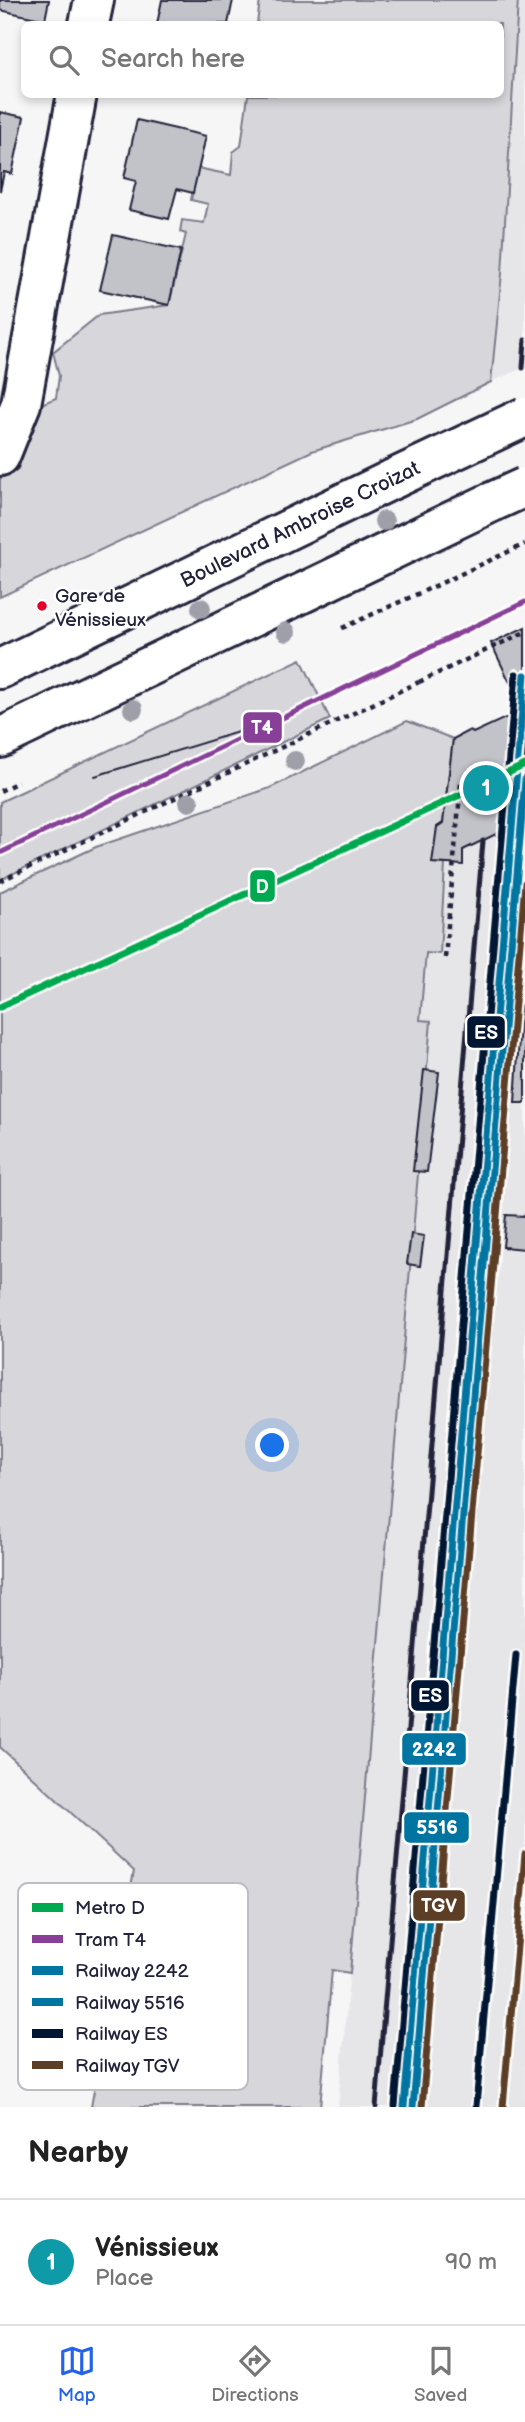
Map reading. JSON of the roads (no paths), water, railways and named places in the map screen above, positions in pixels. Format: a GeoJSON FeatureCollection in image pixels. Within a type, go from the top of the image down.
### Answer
{"type":"FeatureCollection","features":[{"type":"Feature","properties":{"kind":"main road"},"geometry":{"type":"LineString","coordinates":[[90,21],[94,0]]}},
{"type":"Feature","properties":{"kind":"main road"},"geometry":{"type":"LineString","coordinates":[[0,456],[21,404],[76,98]]}},
{"type":"Feature","properties":{"kind":"main road","name":"Boulevard Ambroise Croizat"},"geometry":{"type":"LineString","coordinates":[[0,668],[525,417]]}},
{"type":"Feature","properties":{"kind":"main road"},"geometry":{"type":"LineString","coordinates":[[0,738],[525,486]]}},
{"type":"Feature","properties":{"kind":"tram line","name":"T4"},"geometry":{"type":"LineString","coordinates":[[0,853],[525,602]]}},
{"type":"Feature","properties":{"kind":"tram line"},"geometry":{"type":"LineString","coordinates":[[95,776],[280,719]]}},
{"type":"Feature","properties":{"kind":"railway"},"geometry":{"type":"LineString","coordinates":[[523,368],[525,340]]}},
{"type":"Feature","properties":{"kind":"railway"},"geometry":{"type":"LineString","coordinates":[[376,2107],[483,841]]}},
{"type":"Feature","properties":{"kind":"metro line","name":"D"},"geometry":{"type":"LineString","coordinates":[[0,1007],[525,765]]}},
{"type":"Feature","properties":{"kind":"rail line","name":"ES"},"geometry":{"type":"LineString","coordinates":[[395,2106],[516,674]]}},
{"type":"Feature","properties":{"kind":"rail line","name":"2242"},"geometry":{"type":"LineString","coordinates":[[404,2107],[525,675]]}},
{"type":"Feature","properties":{"kind":"rail line","name":"5516"},"geometry":{"type":"LineString","coordinates":[[413,2107],[525,779]]}},
{"type":"Feature","properties":{"kind":"rail line","name":"TGV"},"geometry":{"type":"LineString","coordinates":[[422,2107],[525,883]]}},
{"type":"Feature","properties":{"kind":"rail line","name":"ES"},"geometry":{"type":"LineString","coordinates":[[476,2106],[516,1655]]}},
{"type":"Feature","properties":{"kind":"rail line","name":"TGV"},"geometry":{"type":"LineString","coordinates":[[503,2107],[525,1854]]}},
{"type":"Feature","properties":{"kind":"place","name":"Gare de Vénissieux"},"geometry":{"type":"Point","coordinates":[42,606]}},
{"type":"Feature","properties":{"kind":"place","name":"Vénissieux"},"geometry":{"type":"Point","coordinates":[486,788]}}]}
